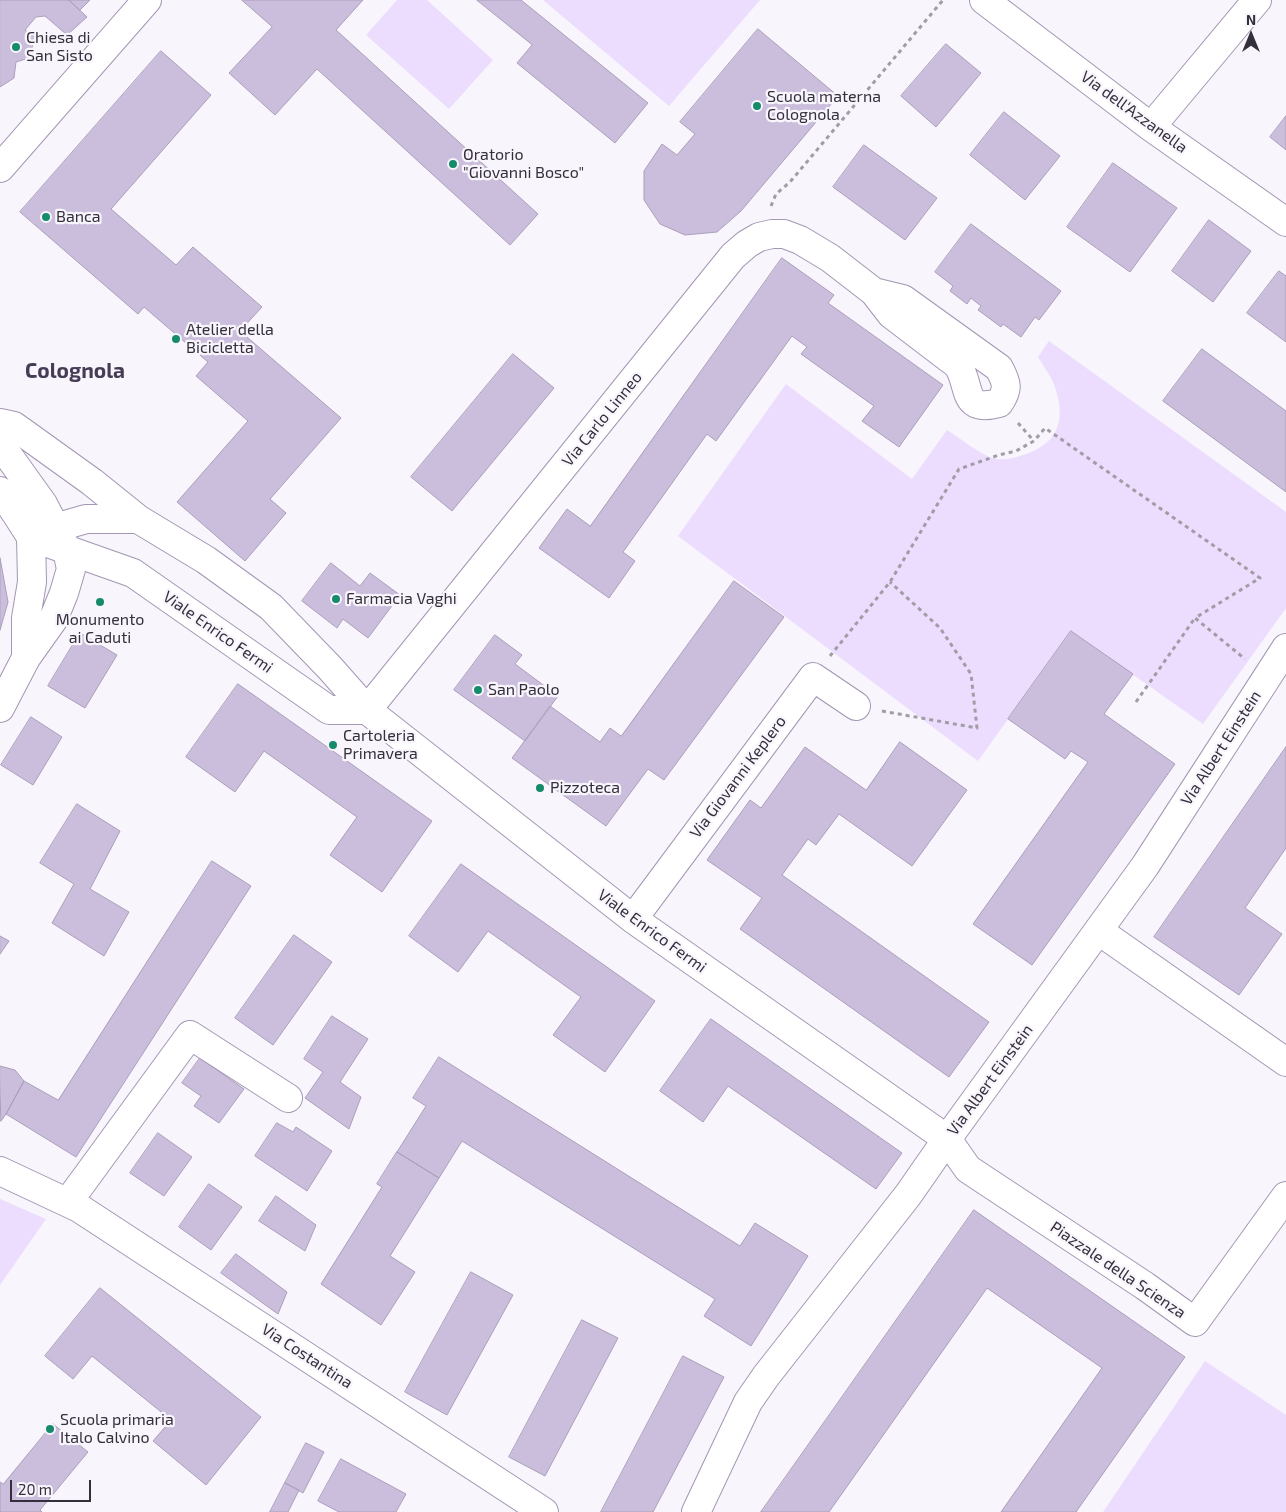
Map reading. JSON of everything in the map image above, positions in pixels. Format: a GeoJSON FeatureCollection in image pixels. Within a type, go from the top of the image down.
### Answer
{"type":"FeatureCollection","features":[{"type":"Feature","properties":{"kind":"street"},"geometry":{"type":"LineString","coordinates":[[0,168],[147,0]]}},
{"type":"Feature","properties":{"kind":"street","name":"Via dell'Azzanella"},"geometry":{"type":"LineString","coordinates":[[984,0],[1151,127],[1286,222]]}},
{"type":"Feature","properties":{"kind":"street"},"geometry":{"type":"LineString","coordinates":[[1151,127],[1257,0]]}},
{"type":"Feature","properties":{"kind":"street"},"geometry":{"type":"LineString","coordinates":[[772,234],[784,234],[800,240],[830,258],[874,292],[891,314],[950,359],[958,367],[967,394],[976,404],[988,406],[999,403],[1006,393],[1005,380],[999,368],[903,299],[874,292]]}},
{"type":"Feature","properties":{"kind":"street","name":"Via Carlo Linneo"},"geometry":{"type":"LineString","coordinates":[[366,710],[733,256],[759,237],[772,234]]}},
{"type":"Feature","properties":{"kind":"street","name":"Viale Enrico Fermi"},"geometry":{"type":"LineString","coordinates":[[0,422],[14,426],[92,482],[138,519],[206,560],[271,607],[330,668],[366,710],[633,919],[946,1139]]}},
{"type":"Feature","properties":{"kind":"street"},"geometry":{"type":"LineString","coordinates":[[0,444],[43,504],[51,539]]}},
{"type":"Feature","properties":{"kind":"street"},"geometry":{"type":"LineString","coordinates":[[0,491],[15,512],[51,539],[71,569],[53,620],[26,658],[0,708]]}},
{"type":"Feature","properties":{"kind":"street"},"geometry":{"type":"LineString","coordinates":[[26,658],[26,618],[32,582],[51,539],[86,519],[138,519]]}},
{"type":"Feature","properties":{"kind":"street","name":"Viale Enrico Fermi"},"geometry":{"type":"LineString","coordinates":[[51,539],[133,573],[329,710],[366,710]]}},
{"type":"Feature","properties":{"kind":"street","name":"Via Albert Einstein"},"geometry":{"type":"LineString","coordinates":[[696,1512],[748,1402],[766,1376],[908,1195],[946,1139],[1145,866],[1277,679],[1286,648]]}},
{"type":"Feature","properties":{"kind":"street"},"geometry":{"type":"LineString","coordinates":[[812,677],[856,706]]}},
{"type":"Feature","properties":{"kind":"street","name":"Via Giovanni Keplero"},"geometry":{"type":"LineString","coordinates":[[633,919],[812,677]]}},
{"type":"Feature","properties":{"kind":"street"},"geometry":{"type":"LineString","coordinates":[[1098,931],[1286,1062]]}},
{"type":"Feature","properties":{"kind":"street"},"geometry":{"type":"LineString","coordinates":[[68,1202],[190,1035],[288,1098]]}},
{"type":"Feature","properties":{"kind":"street","name":"Piazzale della Scienza"},"geometry":{"type":"LineString","coordinates":[[946,1139],[968,1169],[1145,1286],[1195,1322],[1286,1196]]}},
{"type":"Feature","properties":{"kind":"street","name":"Via Costantina"},"geometry":{"type":"LineString","coordinates":[[0,1171],[68,1202],[544,1512]]}},
{"type":"Feature","properties":{"kind":"path"},"geometry":{"type":"LineString","coordinates":[[772,234],[770,219],[772,204],[776,194],[790,182],[943,0]]}},
{"type":"Feature","properties":{"kind":"path"},"geometry":{"type":"LineString","coordinates":[[812,677],[890,582],[959,469],[1016,451],[1034,441],[1046,428],[1260,578],[1195,618],[1136,702]]}},
{"type":"Feature","properties":{"kind":"path"},"geometry":{"type":"LineString","coordinates":[[856,706],[977,728],[971,674],[940,628],[890,582]]}},
{"type":"Feature","properties":{"kind":"path"},"geometry":{"type":"LineString","coordinates":[[1195,618],[1277,679]]}},
{"type":"Feature","properties":{"kind":"shaded area"},"geometry":{"type":"Polygon","coordinates":[[[397,0],[427,0],[493,60],[449,109],[366,35],[397,0]]]}},
{"type":"Feature","properties":{"kind":"shaded area"},"geometry":{"type":"Polygon","coordinates":[[[543,0],[760,0],[669,106],[543,0]]]}},
{"type":"Feature","properties":{"kind":"shaded area"},"geometry":{"type":"Polygon","coordinates":[[[1049,341],[1286,512],[1286,608],[1203,724],[1071,631],[978,761],[678,536],[786,384],[912,479],[947,430],[992,458],[1010,458],[1034,451],[1051,439],[1059,422],[1059,402],[1056,390],[1051,377],[1038,357],[1049,341]]]}},
{"type":"Feature","properties":{"kind":"shaded area"},"geometry":{"type":"Polygon","coordinates":[[[0,1199],[46,1219],[0,1285],[0,1199]]]}},
{"type":"Feature","properties":{"kind":"shaded area"},"geometry":{"type":"Polygon","coordinates":[[[1205,1361],[1286,1415],[1286,1512],[1103,1512],[1205,1361]]]}},
{"type":"Feature","properties":{"kind":"building","name":"Chiesa di San Sisto"},"geometry":{"type":"Polygon","coordinates":[[[0,0],[69,0],[87,17],[67,35],[45,16],[36,17],[25,30],[35,37],[29,58],[16,62],[14,78],[0,87],[0,0]]]}},
{"type":"Feature","properties":{"kind":"building"},"geometry":{"type":"Polygon","coordinates":[[[69,0],[90,0],[80,10],[69,0]]]}},
{"type":"Feature","properties":{"kind":"building","name":"Oratorio \"Giovanni Bosco\""},"geometry":{"type":"Polygon","coordinates":[[[242,0],[363,0],[336,30],[538,214],[510,245],[317,69],[275,115],[229,73],[272,27],[242,0]]]}},
{"type":"Feature","properties":{"kind":"building"},"geometry":{"type":"Polygon","coordinates":[[[477,0],[521,0],[648,103],[615,143],[517,63],[532,45],[477,0]]]}},
{"type":"Feature","properties":{"kind":"building"},"geometry":{"type":"Polygon","coordinates":[[[758,29],[838,96],[741,211],[717,232],[685,235],[660,224],[644,200],[644,171],[662,144],[677,155],[695,134],[680,122],[758,29]]]}},
{"type":"Feature","properties":{"kind":"building"},"geometry":{"type":"Polygon","coordinates":[[[946,44],[981,73],[936,127],[901,96],[946,44]]]}},
{"type":"Feature","properties":{"kind":"building"},"geometry":{"type":"Polygon","coordinates":[[[161,51],[211,95],[111,209],[176,265],[193,247],[262,307],[240,331],[341,418],[270,499],[286,513],[245,561],[177,502],[248,421],[196,376],[208,362],[144,307],[138,314],[20,212],[161,51]]]}},
{"type":"Feature","properties":{"kind":"building"},"geometry":{"type":"Polygon","coordinates":[[[1004,112],[1060,156],[1025,200],[970,155],[1004,112]]]}},
{"type":"Feature","properties":{"kind":"building"},"geometry":{"type":"Polygon","coordinates":[[[1286,116],[1286,150],[1270,137],[1286,116]]]}},
{"type":"Feature","properties":{"kind":"building"},"geometry":{"type":"Polygon","coordinates":[[[864,145],[937,198],[905,240],[833,187],[864,145]]]}},
{"type":"Feature","properties":{"kind":"building"},"geometry":{"type":"Polygon","coordinates":[[[1113,163],[1177,208],[1130,272],[1067,227],[1113,163]]]}},
{"type":"Feature","properties":{"kind":"building"},"geometry":{"type":"Polygon","coordinates":[[[1209,220],[1251,251],[1213,302],[1172,271],[1209,220]]]}},
{"type":"Feature","properties":{"kind":"building"},"geometry":{"type":"Polygon","coordinates":[[[971,224],[1061,291],[1039,320],[1035,317],[1021,337],[1003,324],[1001,327],[978,310],[981,306],[971,298],[967,304],[950,291],[953,286],[935,272],[971,224]]]}},
{"type":"Feature","properties":{"kind":"building"},"geometry":{"type":"Polygon","coordinates":[[[782,258],[834,295],[828,303],[943,385],[899,447],[862,421],[874,406],[801,354],[807,347],[792,336],[716,441],[707,434],[623,552],[635,561],[609,598],[539,548],[567,509],[590,526],[782,258]]]}},
{"type":"Feature","properties":{"kind":"building"},"geometry":{"type":"Polygon","coordinates":[[[1279,271],[1286,276],[1286,342],[1247,313],[1279,271]]]}},
{"type":"Feature","properties":{"kind":"building"},"geometry":{"type":"Polygon","coordinates":[[[1202,349],[1286,411],[1286,492],[1163,401],[1202,349]]]}},
{"type":"Feature","properties":{"kind":"building"},"geometry":{"type":"Polygon","coordinates":[[[513,354],[554,388],[452,511],[411,477],[513,354]]]}},
{"type":"Feature","properties":{"kind":"building"},"geometry":{"type":"Polygon","coordinates":[[[0,558],[8,602],[0,630],[0,558]]]}},
{"type":"Feature","properties":{"kind":"building"},"geometry":{"type":"Polygon","coordinates":[[[331,563],[360,586],[370,573],[400,595],[368,638],[343,619],[337,628],[302,601],[331,563]]]}},
{"type":"Feature","properties":{"kind":"building"},"geometry":{"type":"Polygon","coordinates":[[[734,581],[784,617],[664,780],[648,769],[606,826],[512,758],[550,706],[600,742],[610,728],[621,736],[734,581]]]}},
{"type":"Feature","properties":{"kind":"building"},"geometry":{"type":"Polygon","coordinates":[[[1071,631],[1133,674],[1104,714],[1175,764],[1032,965],[973,924],[1088,762],[1071,751],[1065,759],[1008,719],[1071,631]]]}},
{"type":"Feature","properties":{"kind":"building"},"geometry":{"type":"Polygon","coordinates":[[[80,633],[117,655],[85,708],[48,686],[80,633]]]}},
{"type":"Feature","properties":{"kind":"building"},"geometry":{"type":"Polygon","coordinates":[[[495,635],[522,655],[515,664],[558,696],[525,741],[454,690],[495,635]]]}},
{"type":"Feature","properties":{"kind":"building"},"geometry":{"type":"Polygon","coordinates":[[[238,684],[432,821],[382,892],[330,855],[357,817],[264,751],[235,792],[186,757],[238,684]]]}},
{"type":"Feature","properties":{"kind":"building"},"geometry":{"type":"Polygon","coordinates":[[[31,717],[62,737],[33,785],[1,765],[31,717]]]}},
{"type":"Feature","properties":{"kind":"building"},"geometry":{"type":"Polygon","coordinates":[[[900,742],[967,790],[912,866],[839,814],[816,845],[808,839],[782,875],[989,1022],[949,1077],[740,929],[762,898],[707,860],[750,800],[761,808],[805,747],[866,790],[900,742]]]}},
{"type":"Feature","properties":{"kind":"building"},"geometry":{"type":"Polygon","coordinates":[[[1286,747],[1286,848],[1245,908],[1282,934],[1239,995],[1154,937],[1286,747]]]}},
{"type":"Feature","properties":{"kind":"building"},"geometry":{"type":"Polygon","coordinates":[[[77,804],[120,831],[90,889],[129,912],[104,956],[52,923],[74,884],[40,863],[77,804]]]}},
{"type":"Feature","properties":{"kind":"building"},"geometry":{"type":"Polygon","coordinates":[[[212,861],[251,886],[76,1157],[6,1114],[24,1081],[58,1100],[212,861]]]}},
{"type":"Feature","properties":{"kind":"building"},"geometry":{"type":"Polygon","coordinates":[[[461,864],[655,1001],[605,1072],[553,1035],[581,997],[488,931],[458,972],[409,936],[461,864]]]}},
{"type":"Feature","properties":{"kind":"building"},"geometry":{"type":"Polygon","coordinates":[[[294,935],[332,962],[273,1045],[235,1018],[294,935]]]}},
{"type":"Feature","properties":{"kind":"building"},"geometry":{"type":"Polygon","coordinates":[[[0,936],[9,941],[0,954],[0,936]]]}},
{"type":"Feature","properties":{"kind":"building"},"geometry":{"type":"Polygon","coordinates":[[[332,1016],[368,1039],[340,1082],[361,1097],[349,1129],[305,1098],[323,1072],[304,1059],[332,1016]]]}},
{"type":"Feature","properties":{"kind":"building"},"geometry":{"type":"Polygon","coordinates":[[[711,1019],[902,1153],[876,1189],[728,1086],[703,1122],[660,1091],[711,1019]]]}},
{"type":"Feature","properties":{"kind":"building"},"geometry":{"type":"Polygon","coordinates":[[[439,1057],[740,1246],[755,1223],[808,1256],[751,1346],[704,1316],[715,1299],[462,1141],[439,1178],[397,1152],[426,1106],[413,1098],[439,1057]]]}},
{"type":"Feature","properties":{"kind":"building"},"geometry":{"type":"Polygon","coordinates":[[[200,1058],[244,1089],[219,1123],[194,1106],[201,1096],[182,1083],[200,1058]]]}},
{"type":"Feature","properties":{"kind":"building"},"geometry":{"type":"Polygon","coordinates":[[[0,1066],[15,1070],[24,1081],[1,1121],[0,1066]]]}},
{"type":"Feature","properties":{"kind":"building"},"geometry":{"type":"Polygon","coordinates":[[[277,1123],[293,1132],[296,1127],[332,1151],[307,1191],[255,1156],[277,1123]]]}},
{"type":"Feature","properties":{"kind":"building"},"geometry":{"type":"Polygon","coordinates":[[[158,1133],[192,1157],[164,1196],[130,1173],[158,1133]]]}},
{"type":"Feature","properties":{"kind":"building"},"geometry":{"type":"Polygon","coordinates":[[[397,1152],[439,1178],[390,1256],[415,1272],[381,1325],[321,1284],[382,1187],[377,1184],[397,1152]]]}},
{"type":"Feature","properties":{"kind":"building"},"geometry":{"type":"Polygon","coordinates":[[[209,1184],[242,1207],[211,1250],[179,1227],[209,1184]]]}},
{"type":"Feature","properties":{"kind":"building"},"geometry":{"type":"Polygon","coordinates":[[[276,1196],[316,1225],[305,1251],[259,1221],[276,1196]]]}},
{"type":"Feature","properties":{"kind":"building"},"geometry":{"type":"Polygon","coordinates":[[[974,1210],[1185,1357],[1076,1512],[1001,1512],[1102,1368],[987,1288],[829,1512],[761,1512],[974,1210]]]}},
{"type":"Feature","properties":{"kind":"building"},"geometry":{"type":"Polygon","coordinates":[[[236,1254],[287,1292],[278,1314],[221,1273],[236,1254]]]}},
{"type":"Feature","properties":{"kind":"building"},"geometry":{"type":"Polygon","coordinates":[[[471,1272],[513,1295],[447,1415],[405,1392],[471,1272]]]}},
{"type":"Feature","properties":{"kind":"building"},"geometry":{"type":"Polygon","coordinates":[[[100,1288],[261,1417],[206,1485],[153,1441],[171,1420],[92,1356],[73,1379],[45,1356],[100,1288]]]}},
{"type":"Feature","properties":{"kind":"building"},"geometry":{"type":"Polygon","coordinates":[[[582,1320],[618,1338],[545,1476],[509,1457],[582,1320]]]}},
{"type":"Feature","properties":{"kind":"building"},"geometry":{"type":"Polygon","coordinates":[[[683,1356],[724,1377],[653,1512],[601,1512],[683,1356]]]}},
{"type":"Feature","properties":{"kind":"building"},"geometry":{"type":"Polygon","coordinates":[[[53,1424],[88,1452],[40,1510],[42,1512],[0,1512],[0,1482],[3,1484],[53,1424]]]}},
{"type":"Feature","properties":{"kind":"building"},"geometry":{"type":"Polygon","coordinates":[[[306,1443],[324,1452],[303,1493],[285,1483],[306,1443]]]}},
{"type":"Feature","properties":{"kind":"building"},"geometry":{"type":"Polygon","coordinates":[[[341,1459],[406,1494],[396,1512],[339,1512],[318,1501],[341,1459]]]}},
{"type":"Feature","properties":{"kind":"building"},"geometry":{"type":"Polygon","coordinates":[[[285,1483],[299,1490],[288,1512],[270,1512],[285,1483]]]}},
{"type":"Feature","properties":{"kind":"place","name":"Chiesa di San Sisto"},"geometry":{"type":"Point","coordinates":[16,47]}},
{"type":"Feature","properties":{"kind":"place","name":"Scuola materna Colognola"},"geometry":{"type":"Point","coordinates":[757,106]}},
{"type":"Feature","properties":{"kind":"place","name":"Oratorio \"Giovanni Bosco\""},"geometry":{"type":"Point","coordinates":[453,164]}},
{"type":"Feature","properties":{"kind":"place","name":"Banca"},"geometry":{"type":"Point","coordinates":[46,217]}},
{"type":"Feature","properties":{"kind":"place","name":"Atelier della Bicicletta"},"geometry":{"type":"Point","coordinates":[176,339]}},
{"type":"Feature","properties":{"kind":"place","name":"Farmacia Vaghi"},"geometry":{"type":"Point","coordinates":[336,599]}},
{"type":"Feature","properties":{"kind":"place","name":"Monumento ai Caduti"},"geometry":{"type":"Point","coordinates":[100,602]}},
{"type":"Feature","properties":{"kind":"place","name":"San Paolo"},"geometry":{"type":"Point","coordinates":[478,690]}},
{"type":"Feature","properties":{"kind":"place","name":"Cartoleria Primavera"},"geometry":{"type":"Point","coordinates":[333,745]}},
{"type":"Feature","properties":{"kind":"place","name":"Pizzoteca"},"geometry":{"type":"Point","coordinates":[540,788]}},
{"type":"Feature","properties":{"kind":"place","name":"Scuola primaria Italo Calvino"},"geometry":{"type":"Point","coordinates":[50,1429]}},
{"type":"Feature","properties":{"kind":"district","name":"Colognola"},"geometry":{"type":"Point","coordinates":[75,371]}}]}
